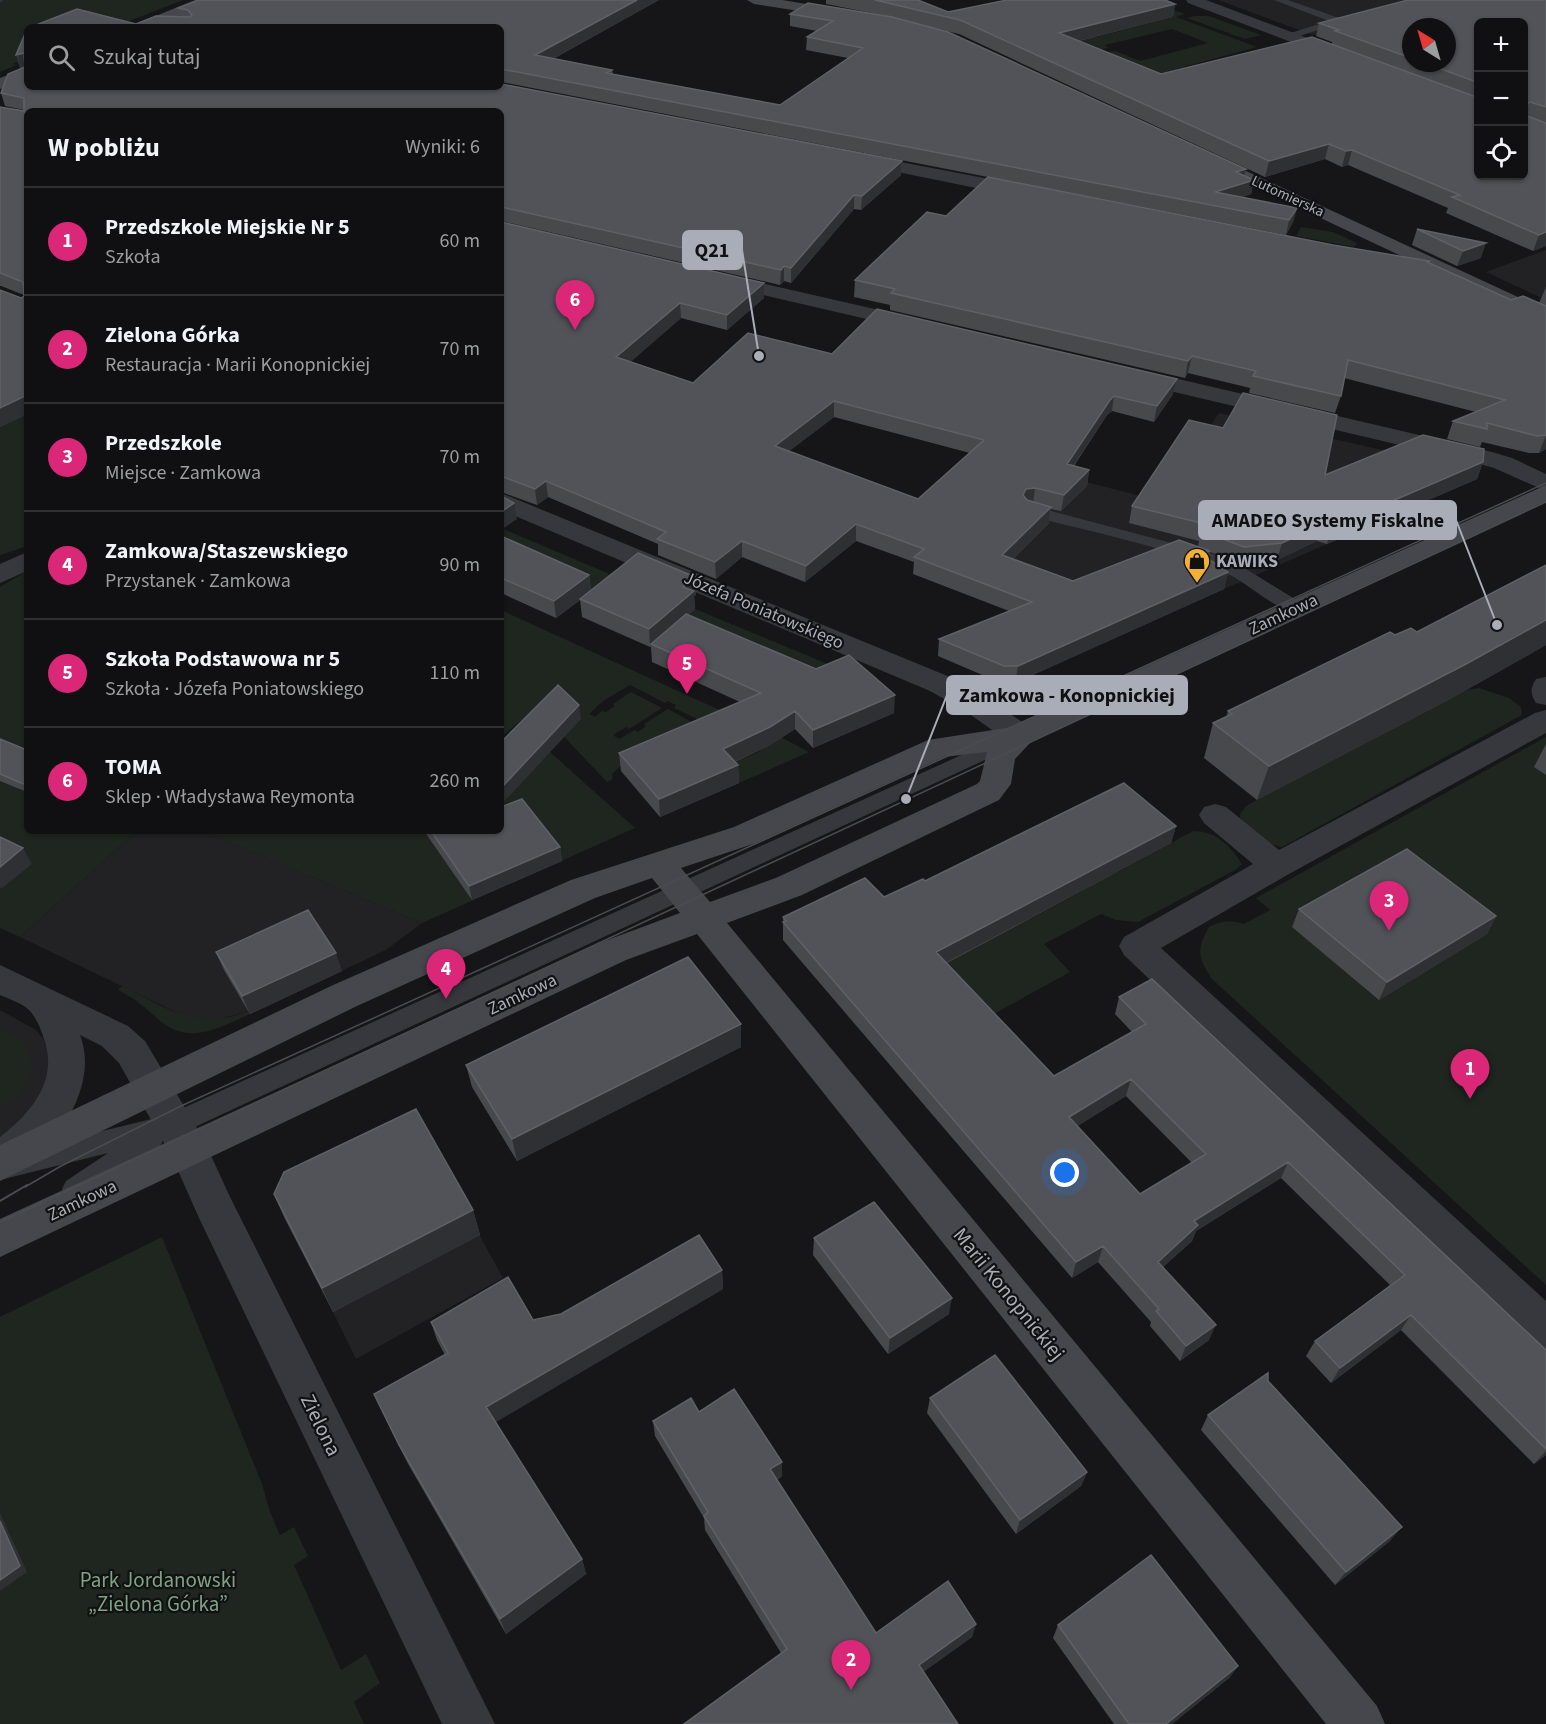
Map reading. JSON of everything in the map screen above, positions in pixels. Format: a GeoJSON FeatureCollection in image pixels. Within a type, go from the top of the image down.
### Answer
{"type":"FeatureCollection","features":[{"type":"Feature","properties":{"kind":"street"},"geometry":{"type":"LineString","coordinates":[[148,24],[208,0]]}},
{"type":"Feature","properties":{"kind":"street"},"geometry":{"type":"LineString","coordinates":[[754,0],[864,18]]}},
{"type":"Feature","properties":{"kind":"street"},"geometry":{"type":"LineString","coordinates":[[1193,0],[1355,61]]}},
{"type":"Feature","properties":{"kind":"street"},"geometry":{"type":"LineString","coordinates":[[0,84],[24,74]]}},
{"type":"Feature","properties":{"kind":"street","name":"Lutomierska"},"geometry":{"type":"LineString","coordinates":[[1187,148],[1546,318]]}},
{"type":"Feature","properties":{"kind":"street"},"geometry":{"type":"LineString","coordinates":[[841,156],[1039,195]]}},
{"type":"Feature","properties":{"kind":"street"},"geometry":{"type":"LineString","coordinates":[[1390,264],[1452,273]]}},
{"type":"Feature","properties":{"kind":"street"},"geometry":{"type":"LineString","coordinates":[[700,274],[933,329]]}},
{"type":"Feature","properties":{"kind":"street"},"geometry":{"type":"LineString","coordinates":[[1109,370],[1483,457],[1516,469],[1546,484]]}},
{"type":"Feature","properties":{"kind":"street","name":"Zamkowa"},"geometry":{"type":"LineString","coordinates":[[0,1238],[173,1121],[344,996],[583,889],[745,835],[939,747],[976,744],[1020,735],[1546,493]]}},
{"type":"Feature","properties":{"kind":"street","name":"Józefa Poniatowskiego"},"geometry":{"type":"LineString","coordinates":[[504,502],[940,684],[974,703],[1020,735]]}},
{"type":"Feature","properties":{"kind":"street"},"geometry":{"type":"LineString","coordinates":[[0,575],[24,562]]}},
{"type":"Feature","properties":{"kind":"street"},"geometry":{"type":"LineString","coordinates":[[1546,686],[1546,696]]}},
{"type":"Feature","properties":{"kind":"street"},"geometry":{"type":"LineString","coordinates":[[1546,720],[1277,866],[1136,946],[1546,1329]]}},
{"type":"Feature","properties":{"kind":"street","name":"Zamkowa"},"geometry":{"type":"LineString","coordinates":[[0,1164],[173,1121],[614,951],[692,904],[801,881],[988,792],[995,784],[999,756],[1020,735]]}},
{"type":"Feature","properties":{"kind":"street"},"geometry":{"type":"LineString","coordinates":[[1215,815],[1277,866]]}},
{"type":"Feature","properties":{"kind":"street","name":"Marii Konopnickiej"},"geometry":{"type":"LineString","coordinates":[[659,864],[1359,1724]]}},
{"type":"Feature","properties":{"kind":"street","name":"Zielona"},"geometry":{"type":"LineString","coordinates":[[0,979],[115,1036],[132,1052],[173,1121],[469,1724]]}},
{"type":"Feature","properties":{"kind":"street"},"geometry":{"type":"LineString","coordinates":[[0,1164],[25,1143],[48,1116],[69,1074],[64,1036],[55,1017],[41,999]]}},
{"type":"Feature","properties":{"kind":"lane"},"geometry":{"type":"LineString","coordinates":[[1279,0],[1338,21]]}},
{"type":"Feature","properties":{"kind":"lane"},"geometry":{"type":"LineString","coordinates":[[1291,36],[1353,17]]}},
{"type":"Feature","properties":{"kind":"lane"},"geometry":{"type":"LineString","coordinates":[[1032,511],[1207,558],[1240,573],[1296,608]]}},
{"type":"Feature","properties":{"kind":"shaded area"},"geometry":{"type":"Polygon","coordinates":[[[1218,0],[1445,0],[1313,35],[1218,0]]]}},
{"type":"Feature","properties":{"kind":"shaded area"},"geometry":{"type":"Polygon","coordinates":[[[1546,250],[1546,300],[1486,272],[1546,250]]]}},
{"type":"Feature","properties":{"kind":"shaded area"},"geometry":{"type":"Polygon","coordinates":[[[1219,413],[1470,470],[1477,478],[1088,649],[930,503],[987,457],[1161,501],[1219,413]]]}},
{"type":"Feature","properties":{"kind":"shaded area"},"geometry":{"type":"Polygon","coordinates":[[[134,834],[215,834],[213,835],[422,923],[386,950],[250,1014],[248,1011],[218,1020],[198,1020],[184,1016],[20,937],[134,834]]]}},
{"type":"Feature","properties":{"kind":"shaded area"},"geometry":{"type":"Polygon","coordinates":[[[0,1010],[36,1030],[44,1040],[51,1060],[43,1097],[0,1141],[0,1010]]]}},
{"type":"Feature","properties":{"kind":"shaded area"},"geometry":{"type":"Polygon","coordinates":[[[424,1134],[503,1278],[356,1359],[333,1312],[424,1134]]]}},
{"type":"Feature","properties":{"kind":"green space"},"geometry":{"type":"Polygon","coordinates":[[[0,0],[183,0],[122,24],[24,24],[24,61],[13,64],[17,65],[0,72],[0,0]]]}},
{"type":"Feature","properties":{"kind":"green space"},"geometry":{"type":"Polygon","coordinates":[[[1146,0],[1185,14],[1176,17],[1257,47],[1095,91],[1106,53],[1115,51],[1140,61],[1208,43],[1172,29],[1105,45],[1108,48],[1098,50],[1052,29],[1068,25],[1097,37],[1174,17],[1134,2],[1146,0]]]}},
{"type":"Feature","properties":{"kind":"green space"},"geometry":{"type":"Polygon","coordinates":[[[1209,16],[1261,35],[1245,39],[1187,18],[1209,16]]]}},
{"type":"Feature","properties":{"kind":"green space"},"geometry":{"type":"Polygon","coordinates":[[[1301,227],[1333,232],[1357,243],[1354,247],[1296,236],[1301,227]]]}},
{"type":"Feature","properties":{"kind":"green space"},"geometry":{"type":"Polygon","coordinates":[[[0,314],[24,325],[24,547],[0,555],[0,314]]]}},
{"type":"Feature","properties":{"kind":"green space"},"geometry":{"type":"Polygon","coordinates":[[[504,529],[626,581],[605,598],[504,552],[504,529]]]}},
{"type":"Feature","properties":{"kind":"green space"},"geometry":{"type":"Polygon","coordinates":[[[24,573],[24,834],[134,834],[20,937],[0,928],[0,587],[24,573]]]}},
{"type":"Feature","properties":{"kind":"green space"},"geometry":{"type":"Polygon","coordinates":[[[695,609],[852,674],[818,689],[675,626],[695,609]]]}},
{"type":"Feature","properties":{"kind":"green space"},"geometry":{"type":"Polygon","coordinates":[[[504,611],[761,729],[742,740],[674,708],[676,705],[667,701],[665,703],[630,685],[603,701],[589,714],[595,717],[602,711],[606,712],[615,706],[613,704],[631,692],[662,708],[629,729],[626,727],[613,735],[619,739],[635,730],[638,732],[646,726],[644,724],[668,709],[701,727],[623,764],[612,774],[613,779],[607,782],[551,723],[547,700],[504,734],[504,611]]]}},
{"type":"Feature","properties":{"kind":"green space"},"geometry":{"type":"Polygon","coordinates":[[[1479,688],[1509,698],[1521,707],[1522,715],[1282,847],[1265,843],[1241,826],[1240,814],[1246,806],[1467,690],[1479,688]]]}},
{"type":"Feature","properties":{"kind":"green space"},"geometry":{"type":"Polygon","coordinates":[[[781,737],[809,752],[739,783],[723,767],[756,753],[781,737]]]}},
{"type":"Feature","properties":{"kind":"green space"},"geometry":{"type":"Polygon","coordinates":[[[1546,737],[1546,761],[1535,767],[1546,775],[1546,1285],[1212,979],[1200,954],[1202,942],[1209,927],[1226,922],[1244,924],[1270,910],[1256,898],[1546,737]]]}},
{"type":"Feature","properties":{"kind":"green space"},"geometry":{"type":"Polygon","coordinates":[[[550,752],[635,828],[422,923],[210,834],[504,834],[504,775],[550,752]]]}},
{"type":"Feature","properties":{"kind":"green space"},"geometry":{"type":"Polygon","coordinates":[[[1193,831],[1209,833],[1222,840],[1242,864],[1235,870],[1138,922],[1116,920],[1101,914],[1044,944],[1070,972],[983,1020],[934,969],[995,937],[990,932],[1024,914],[1030,919],[1086,889],[1112,867],[1118,872],[1193,831]]]}},
{"type":"Feature","properties":{"kind":"green space"},"geometry":{"type":"Polygon","coordinates":[[[122,986],[183,1015],[213,1019],[230,1017],[248,1011],[250,1014],[204,1032],[182,1032],[170,1028],[145,1007],[118,990],[122,986]]]}},
{"type":"Feature","properties":{"kind":"green space"},"geometry":{"type":"Polygon","coordinates":[[[0,1029],[21,1041],[28,1050],[31,1069],[24,1087],[17,1095],[0,1106],[0,1029]]]}},
{"type":"Feature","properties":{"kind":"green space","name":"Park Jordanowski „Zielona Górka”"},"geometry":{"type":"Polygon","coordinates":[[[162,1237],[262,1484],[280,1535],[294,1527],[308,1556],[294,1565],[341,1670],[366,1654],[380,1683],[354,1702],[364,1724],[0,1724],[0,1317],[162,1237]]]}},
{"type":"Feature","properties":{"kind":"building"},"geometry":{"type":"Polygon","coordinates":[[[199,0],[637,0],[535,55],[612,70],[606,73],[780,105],[863,48],[807,37],[833,21],[790,14],[808,3],[892,17],[948,32],[1246,169],[1236,172],[1254,180],[1215,192],[1297,208],[1289,220],[504,70],[504,24],[136,24],[156,16],[190,17],[192,15],[188,10],[178,8],[199,0]]]}},
{"type":"Feature","properties":{"kind":"building"},"geometry":{"type":"Polygon","coordinates":[[[875,0],[918,0],[948,12],[1007,0],[1165,0],[1175,4],[1059,33],[1161,74],[1312,37],[1402,70],[1402,72],[1408,72],[1474,96],[1474,180],[1528,180],[1528,116],[1546,123],[1546,232],[1539,235],[1452,197],[1460,195],[1352,150],[1346,151],[1329,144],[1269,161],[960,20],[875,0]]]}},
{"type":"Feature","properties":{"kind":"building"},"geometry":{"type":"Polygon","coordinates":[[[1408,0],[1546,0],[1546,107],[1528,103],[1528,18],[1474,18],[1474,81],[1449,72],[1456,72],[1456,18],[1402,18],[1402,55],[1319,23],[1408,0]]]}},
{"type":"Feature","properties":{"kind":"building"},"geometry":{"type":"Polygon","coordinates":[[[77,9],[136,24],[39,24],[77,9]]]}},
{"type":"Feature","properties":{"kind":"building"},"geometry":{"type":"Polygon","coordinates":[[[24,36],[24,53],[16,55],[24,36]]]}},
{"type":"Feature","properties":{"kind":"building"},"geometry":{"type":"Polygon","coordinates":[[[24,67],[24,90],[504,90],[504,85],[902,161],[862,196],[854,195],[791,268],[784,266],[781,270],[504,208],[504,108],[24,108],[24,98],[1,93],[8,74],[24,67]]]}},
{"type":"Feature","properties":{"kind":"building"},"geometry":{"type":"Polygon","coordinates":[[[0,107],[24,111],[24,296],[23,282],[0,273],[0,107]]]}},
{"type":"Feature","properties":{"kind":"building"},"geometry":{"type":"Polygon","coordinates":[[[988,177],[1333,245],[1429,261],[1427,262],[1511,300],[1523,296],[1546,306],[1546,435],[1537,436],[1487,423],[1487,429],[1453,421],[1505,400],[1348,360],[1341,396],[1253,376],[1256,371],[1192,356],[1188,361],[891,293],[895,289],[855,280],[927,212],[946,216],[988,177]]]}},
{"type":"Feature","properties":{"kind":"building"},"geometry":{"type":"Polygon","coordinates":[[[504,223],[764,283],[727,315],[680,303],[616,357],[693,383],[748,333],[832,354],[877,309],[1177,379],[1157,406],[1114,396],[1110,400],[1067,464],[1089,470],[1064,495],[1035,488],[1026,489],[1023,495],[1027,500],[1051,507],[1002,555],[1073,581],[1179,540],[1210,551],[1198,552],[1228,572],[1018,666],[1004,666],[939,639],[1032,602],[914,557],[924,549],[856,524],[806,566],[742,541],[715,562],[657,539],[666,532],[546,481],[535,489],[504,477],[504,223]],[[834,401],[775,446],[918,499],[984,440],[834,401]]]}},
{"type":"Feature","properties":{"kind":"building"},"geometry":{"type":"Polygon","coordinates":[[[1417,229],[1486,243],[1463,251],[1417,229]]]}},
{"type":"Feature","properties":{"kind":"building"},"geometry":{"type":"Polygon","coordinates":[[[0,290],[21,298],[24,296],[24,396],[0,408],[0,290]]]}},
{"type":"Feature","properties":{"kind":"building"},"geometry":{"type":"Polygon","coordinates":[[[1243,393],[1337,415],[1325,475],[1423,435],[1484,449],[1483,462],[1332,527],[1322,524],[1282,543],[1244,547],[1201,531],[1213,526],[1132,506],[1189,420],[1223,428],[1243,393]]]}},
{"type":"Feature","properties":{"kind":"building"},"geometry":{"type":"Polygon","coordinates":[[[504,498],[514,503],[504,510],[504,498]]]}},
{"type":"Feature","properties":{"kind":"building"},"geometry":{"type":"Polygon","coordinates":[[[504,537],[589,575],[554,601],[504,579],[504,537]]]}},
{"type":"Feature","properties":{"kind":"building"},"geometry":{"type":"Polygon","coordinates":[[[638,553],[695,577],[683,587],[694,591],[649,629],[580,599],[638,553]]]}},
{"type":"Feature","properties":{"kind":"building"},"geometry":{"type":"Polygon","coordinates":[[[1546,565],[1546,620],[1269,766],[1213,723],[1232,714],[1228,711],[1390,632],[1395,635],[1411,628],[1417,632],[1546,565]]]}},
{"type":"Feature","properties":{"kind":"building"},"geometry":{"type":"Polygon","coordinates":[[[686,614],[816,669],[849,655],[895,695],[813,730],[795,711],[770,727],[723,749],[738,765],[659,799],[619,753],[761,693],[651,644],[686,614]]]}},
{"type":"Feature","properties":{"kind":"building"},"geometry":{"type":"Polygon","coordinates":[[[558,685],[579,705],[504,785],[504,739],[558,685]]]}},
{"type":"Feature","properties":{"kind":"building"},"geometry":{"type":"Polygon","coordinates":[[[0,739],[24,749],[24,784],[0,774],[0,739]]]}},
{"type":"Feature","properties":{"kind":"building"},"geometry":{"type":"Polygon","coordinates":[[[1124,783],[1176,826],[936,952],[1054,1076],[1146,1024],[1119,997],[1152,979],[1546,1350],[1546,1449],[1411,1315],[1340,1368],[1315,1341],[1405,1275],[1288,1162],[1194,1221],[1198,1225],[1158,1262],[1216,1325],[1186,1346],[1156,1311],[1159,1309],[1103,1246],[1076,1262],[783,922],[786,921],[783,917],[865,878],[884,897],[923,879],[925,881],[1124,783]],[[1131,1079],[1069,1117],[1140,1194],[1206,1154],[1131,1079]]]}},
{"type":"Feature","properties":{"kind":"building"},"geometry":{"type":"Polygon","coordinates":[[[522,799],[560,847],[469,886],[433,834],[504,834],[504,806],[522,799]]]}},
{"type":"Feature","properties":{"kind":"building"},"geometry":{"type":"Polygon","coordinates":[[[0,837],[23,848],[0,867],[0,837]]]}},
{"type":"Feature","properties":{"kind":"building"},"geometry":{"type":"Polygon","coordinates":[[[1407,849],[1496,916],[1387,982],[1299,909],[1407,849]]]}},
{"type":"Feature","properties":{"kind":"building"},"geometry":{"type":"Polygon","coordinates":[[[308,910],[336,953],[242,996],[216,952],[308,910]]]}},
{"type":"Feature","properties":{"kind":"building"},"geometry":{"type":"Polygon","coordinates":[[[688,957],[741,1024],[512,1139],[466,1065],[688,957]]]}},
{"type":"Feature","properties":{"kind":"building"},"geometry":{"type":"Polygon","coordinates":[[[416,1109],[473,1210],[322,1288],[274,1194],[284,1172],[416,1109]]]}},
{"type":"Feature","properties":{"kind":"building"},"geometry":{"type":"Polygon","coordinates":[[[874,1202],[952,1298],[890,1338],[814,1238],[874,1202]]]}},
{"type":"Feature","properties":{"kind":"building"},"geometry":{"type":"Polygon","coordinates":[[[699,1235],[722,1270],[486,1407],[582,1559],[500,1619],[399,1445],[374,1394],[448,1353],[431,1322],[508,1277],[533,1320],[561,1314],[699,1235]]]}},
{"type":"Feature","properties":{"kind":"building"},"geometry":{"type":"Polygon","coordinates":[[[995,1355],[1087,1472],[1020,1520],[930,1398],[995,1355]]]}},
{"type":"Feature","properties":{"kind":"building"},"geometry":{"type":"Polygon","coordinates":[[[1268,1373],[1268,1381],[1402,1527],[1346,1572],[1208,1415],[1268,1373]]]}},
{"type":"Feature","properties":{"kind":"building"},"geometry":{"type":"Polygon","coordinates":[[[734,1389],[782,1462],[770,1469],[876,1633],[948,1581],[976,1624],[919,1665],[958,1724],[684,1724],[787,1649],[704,1516],[708,1512],[653,1421],[691,1398],[699,1412],[734,1389]]]}},
{"type":"Feature","properties":{"kind":"building"},"geometry":{"type":"Polygon","coordinates":[[[0,1521],[20,1566],[0,1580],[0,1521]]]}},
{"type":"Feature","properties":{"kind":"building"},"geometry":{"type":"Polygon","coordinates":[[[1151,1555],[1238,1666],[1166,1724],[1129,1724],[1058,1625],[1151,1555]]]}},
{"type":"Feature","properties":{"kind":"tram line"},"geometry":{"type":"LineString","coordinates":[[25,1187],[61,1166],[181,1106],[1546,483]]}},
{"type":"Feature","properties":{"kind":"tram line"},"geometry":{"type":"LineString","coordinates":[[75,1187],[1546,502]]}},
{"type":"Feature","properties":{"kind":"tram line"},"geometry":{"type":"LineString","coordinates":[[0,1201],[27,1185]]}},
{"type":"Feature","properties":{"kind":"tram line"},"geometry":{"type":"LineString","coordinates":[[0,1222],[79,1185]]}},
{"type":"Feature","properties":{"kind":"place","name":"TOMA"},"geometry":{"type":"Point","coordinates":[575,330]}},
{"type":"Feature","properties":{"kind":"place","name":"Q21"},"geometry":{"type":"Point","coordinates":[759,356]}},
{"type":"Feature","properties":{"kind":"place","name":"KAWIKS"},"geometry":{"type":"Point","coordinates":[1197,584]}},
{"type":"Feature","properties":{"kind":"place","name":"AMADEO Systemy Fiskalne"},"geometry":{"type":"Point","coordinates":[1497,625]}},
{"type":"Feature","properties":{"kind":"place","name":"Szkoła Podstawowa nr 5"},"geometry":{"type":"Point","coordinates":[687,694]}},
{"type":"Feature","properties":{"kind":"place","name":"Zamkowa - Konopnickiej"},"geometry":{"type":"Point","coordinates":[906,799]}},
{"type":"Feature","properties":{"kind":"place","name":"Przedszkole"},"geometry":{"type":"Point","coordinates":[1389,931]}},
{"type":"Feature","properties":{"kind":"place","name":"Zamkowa/Staszewskiego"},"geometry":{"type":"Point","coordinates":[446,999]}},
{"type":"Feature","properties":{"kind":"place","name":"Przedszkole Miejskie Nr 5"},"geometry":{"type":"Point","coordinates":[1470,1099]}},
{"type":"Feature","properties":{"kind":"place","name":"Zielona Górka"},"geometry":{"type":"Point","coordinates":[851,1690]}}]}
